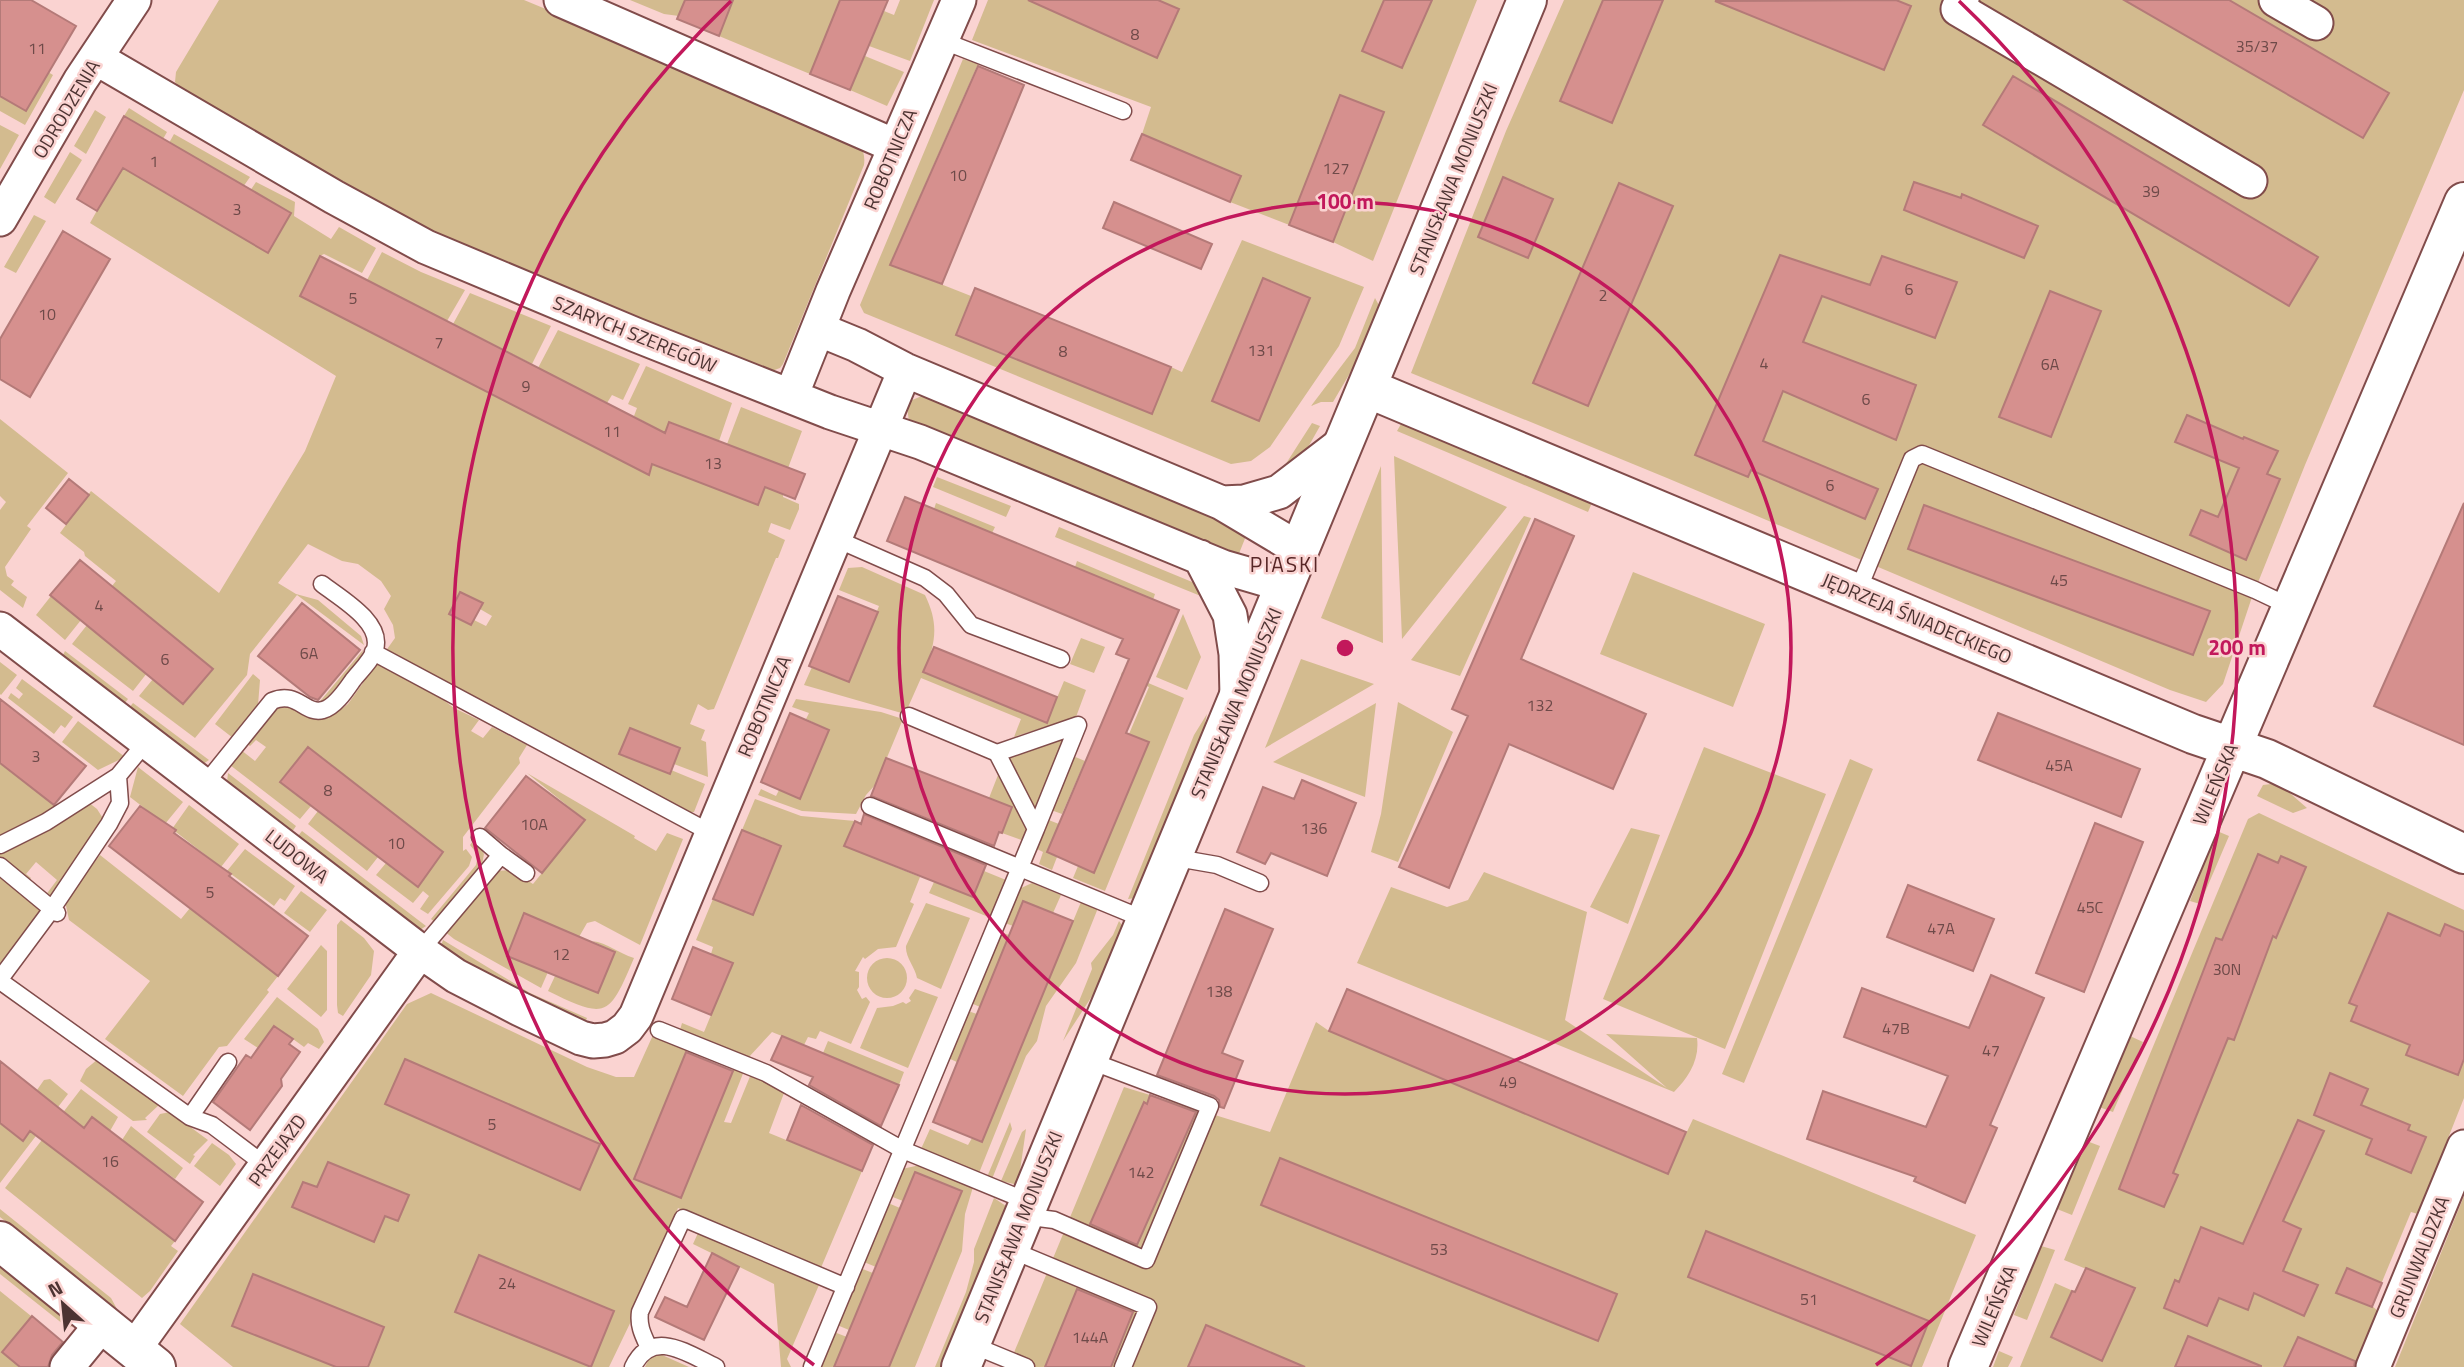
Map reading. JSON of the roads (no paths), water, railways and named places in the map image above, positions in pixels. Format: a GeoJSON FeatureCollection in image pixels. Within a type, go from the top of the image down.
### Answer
{"type":"FeatureCollection","features":[{"type":"Feature","properties":{"kind":"street"},"geometry":{"type":"LineString","coordinates":[[561,0],[895,146]]}},
{"type":"Feature","properties":{"kind":"street","name":"ROBOTNICZA"},"geometry":{"type":"LineString","coordinates":[[791,396],[959,0]]}},
{"type":"Feature","properties":{"kind":"street","name":"STANISŁAWA MONIUSZKI"},"geometry":{"type":"LineString","coordinates":[[965,1356],[1527,0]]}},
{"type":"Feature","properties":{"kind":"street"},"geometry":{"type":"LineString","coordinates":[[2276,0],[2316,23]]}},
{"type":"Feature","properties":{"kind":"street"},"geometry":{"type":"LineString","coordinates":[[1952,3],[2250,181]]}},
{"type":"Feature","properties":{"kind":"street","name":"ODRODZENIA"},"geometry":{"type":"LineString","coordinates":[[0,219],[96,58],[121,4]]}},
{"type":"Feature","properties":{"kind":"street","name":"SZARYCH SZEREGÓW"},"geometry":{"type":"LineString","coordinates":[[96,58],[334,197],[426,247],[636,335],[830,412],[920,442],[1200,558],[1255,578],[1285,585]]}},
{"type":"Feature","properties":{"kind":"street","name":"WILEŃSKA"},"geometry":{"type":"LineString","coordinates":[[1968,1367],[2464,202]]}},
{"type":"Feature","properties":{"kind":"street"},"geometry":{"type":"LineString","coordinates":[[818,329],[857,345],[905,370],[1222,503],[1300,549]]}},
{"type":"Feature","properties":{"kind":"street","name":"ROBOTNICZA"},"geometry":{"type":"LineString","coordinates":[[615,1037],[627,1028],[636,1016],[905,370]]}},
{"type":"Feature","properties":{"kind":"street","name":"JĘDRZEJA ŚNIADECKIEGO"},"geometry":{"type":"LineString","coordinates":[[1367,388],[2193,734],[2267,760],[2464,854]]}},
{"type":"Feature","properties":{"kind":"street"},"geometry":{"type":"LineString","coordinates":[[1222,503],[1244,502],[1279,492],[1344,442]]}},
{"type":"Feature","properties":{"kind":"street"},"geometry":{"type":"LineString","coordinates":[[1200,558],[1230,615],[1236,654],[1237,700]]}},
{"type":"Feature","properties":{"kind":"street","name":"LUDOWA"},"geometry":{"type":"LineString","coordinates":[[0,629],[456,976],[581,1038],[605,1041],[615,1037]]}},
{"type":"Feature","properties":{"kind":"street","name":"PRZEJAZD"},"geometry":{"type":"LineString","coordinates":[[145,1358],[265,1165],[420,951]]}},
{"type":"Feature","properties":{"kind":"street","name":"GRUNWALDZKA"},"geometry":{"type":"LineString","coordinates":[[2373,1367],[2464,1147]]}},
{"type":"Feature","properties":{"kind":"street"},"geometry":{"type":"LineString","coordinates":[[0,1241],[145,1358]]}},
{"type":"Feature","properties":{"kind":"street"},"geometry":{"type":"LineString","coordinates":[[67,1367],[102,1324]]}},
{"type":"Feature","properties":{"kind":"lane"},"geometry":{"type":"LineString","coordinates":[[941,40],[1124,111]]}},
{"type":"Feature","properties":{"kind":"lane"},"geometry":{"type":"LineString","coordinates":[[1857,593],[1912,459],[1922,454],[2291,607]]}},
{"type":"Feature","properties":{"kind":"lane"},"geometry":{"type":"LineString","coordinates":[[834,538],[925,578],[946,594],[971,625],[1061,659]]}},
{"type":"Feature","properties":{"kind":"lane"},"geometry":{"type":"LineString","coordinates":[[205,784],[272,701],[282,697],[291,698],[318,711],[326,710],[344,693],[373,652],[376,640],[364,616],[322,584]]}},
{"type":"Feature","properties":{"kind":"lane"},"geometry":{"type":"LineString","coordinates":[[373,652],[711,833]]}},
{"type":"Feature","properties":{"kind":"lane"},"geometry":{"type":"LineString","coordinates":[[909,716],[997,752],[1036,829]]}},
{"type":"Feature","properties":{"kind":"lane"},"geometry":{"type":"LineString","coordinates":[[812,1367],[1081,717],[997,752]]}},
{"type":"Feature","properties":{"kind":"lane"},"geometry":{"type":"LineString","coordinates":[[0,845],[46,822],[118,776],[147,741]]}},
{"type":"Feature","properties":{"kind":"lane"},"geometry":{"type":"LineString","coordinates":[[118,776],[120,803],[109,824],[54,911],[0,980],[81,1033],[190,1117],[212,1125],[265,1165]]}},
{"type":"Feature","properties":{"kind":"lane"},"geometry":{"type":"LineString","coordinates":[[870,806],[1146,920]]}},
{"type":"Feature","properties":{"kind":"lane"},"geometry":{"type":"LineString","coordinates":[[480,838],[526,873]]}},
{"type":"Feature","properties":{"kind":"lane"},"geometry":{"type":"LineString","coordinates":[[420,951],[501,855]]}},
{"type":"Feature","properties":{"kind":"lane"},"geometry":{"type":"LineString","coordinates":[[1171,857],[1217,865],[1260,883]]}},
{"type":"Feature","properties":{"kind":"lane"},"geometry":{"type":"LineString","coordinates":[[0,866],[54,911]]}},
{"type":"Feature","properties":{"kind":"lane"},"geometry":{"type":"LineString","coordinates":[[659,1030],[766,1073],[903,1150],[1020,1222],[1148,1307],[1124,1367]]}},
{"type":"Feature","properties":{"kind":"lane"},"geometry":{"type":"LineString","coordinates":[[1020,1222],[1054,1220],[1146,1260],[1208,1112],[1210,1106],[1087,1059]]}},
{"type":"Feature","properties":{"kind":"lane"},"geometry":{"type":"LineString","coordinates":[[190,1117],[228,1062]]}},
{"type":"Feature","properties":{"kind":"lane"},"geometry":{"type":"LineString","coordinates":[[649,1348],[641,1332],[640,1312],[683,1218],[846,1287]]}},
{"type":"Feature","properties":{"kind":"lane"},"geometry":{"type":"LineString","coordinates":[[633,1367],[636,1360],[649,1348],[667,1345],[716,1367]]}},
{"type":"Feature","properties":{"kind":"lane"},"geometry":{"type":"LineString","coordinates":[[965,1356],[1026,1367]]}},
{"type":"Feature","properties":{"kind":"district","name":"PIASKI"},"geometry":{"type":"Point","coordinates":[1285,565]}}]}
